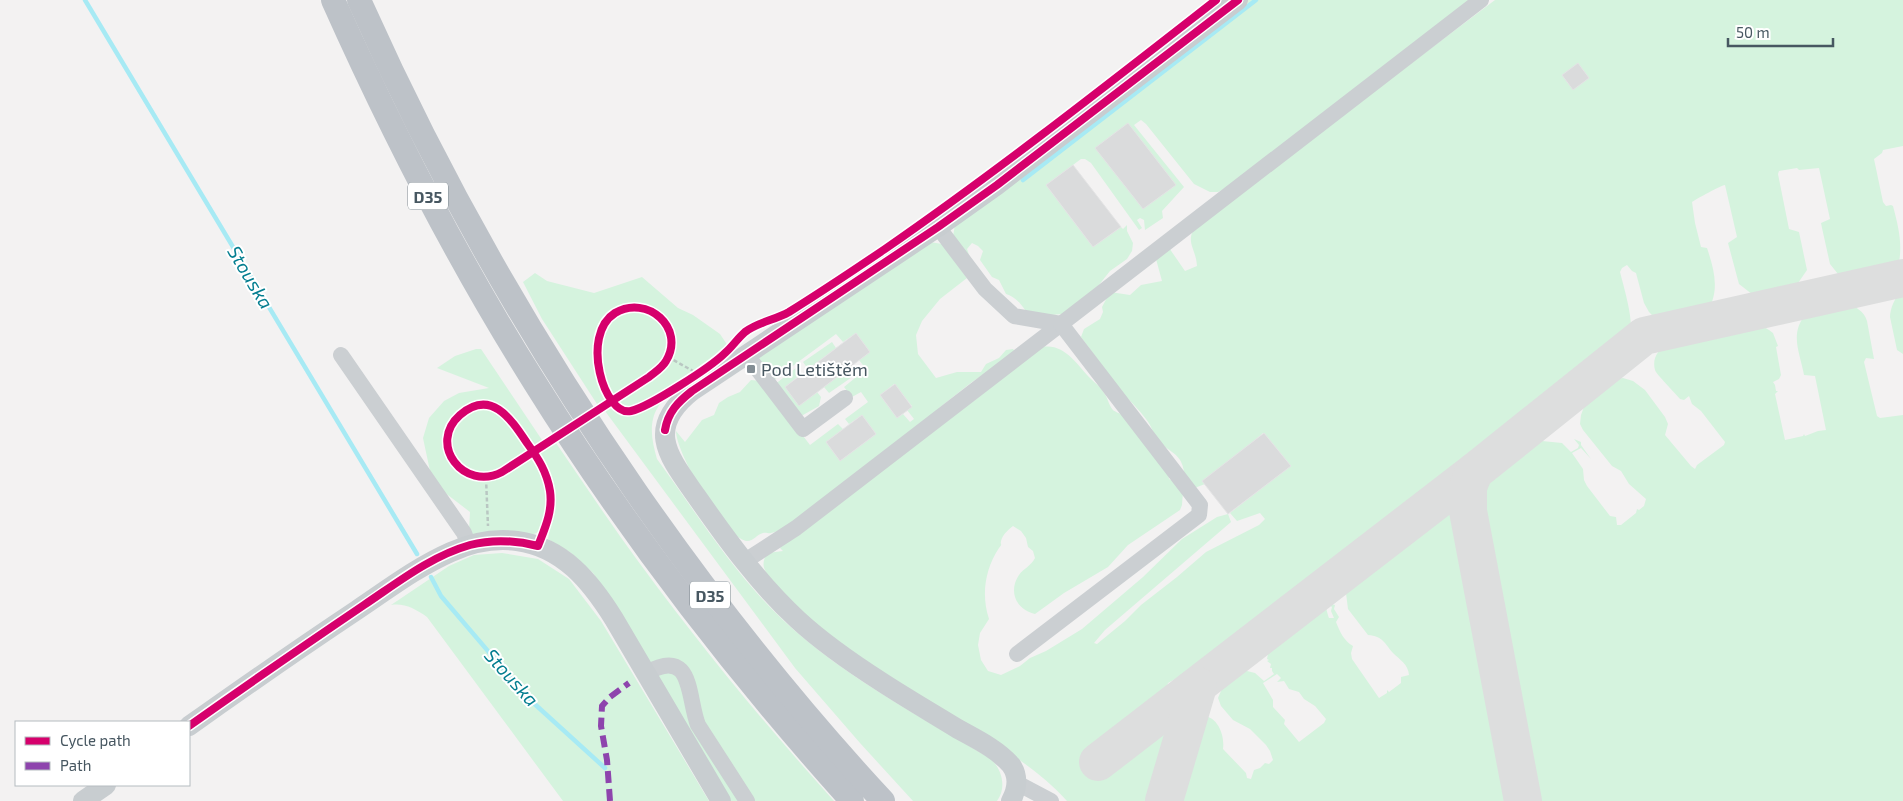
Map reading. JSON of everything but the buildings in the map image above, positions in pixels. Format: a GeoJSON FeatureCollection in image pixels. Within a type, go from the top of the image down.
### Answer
{"type":"FeatureCollection","features":[{"type":"Feature","properties":{"kind":"highway","name":"D35"},"geometry":{"type":"LineString","coordinates":[[333,0],[379,100],[435,210],[471,276],[536,384],[647,550],[763,700],[852,801]]}},
{"type":"Feature","properties":{"kind":"highway","name":"D35"},"geometry":{"type":"LineString","coordinates":[[359,0],[397,84],[456,200],[556,373],[620,469],[700,582],[789,694],[883,801]]}},
{"type":"Feature","properties":{"kind":"main road"},"geometry":{"type":"LineString","coordinates":[[1014,792],[1013,768],[1000,755],[835,651],[810,631],[775,597],[744,561],[675,465],[668,452],[665,430],[668,415],[684,397],[938,227],[1238,0]]}},
{"type":"Feature","properties":{"kind":"main road"},"geometry":{"type":"LineString","coordinates":[[190,725],[272,667],[413,572],[440,557],[469,546],[489,541],[516,541],[538,546],[556,555],[574,568],[590,584],[646,673],[721,801]]}},
{"type":"Feature","properties":{"kind":"main road"},"geometry":{"type":"LineString","coordinates":[[83,801],[105,786]]}},
{"type":"Feature","properties":{"kind":"lane"},"geometry":{"type":"LineString","coordinates":[[744,561],[796,528],[1481,0]]}},
{"type":"Feature","properties":{"kind":"lane"},"geometry":{"type":"LineString","coordinates":[[938,227],[985,289],[1014,316],[1061,324],[1200,505],[1198,515],[1016,654]]}},
{"type":"Feature","properties":{"kind":"lane"},"geometry":{"type":"LineString","coordinates":[[746,354],[803,429],[845,398]]}},
{"type":"Feature","properties":{"kind":"lane"},"geometry":{"type":"LineString","coordinates":[[341,355],[464,533],[469,546]]}},
{"type":"Feature","properties":{"kind":"lane"},"geometry":{"type":"LineString","coordinates":[[646,673],[664,665],[676,667],[684,674],[690,689],[694,716],[698,726],[746,801]]}},
{"type":"Feature","properties":{"kind":"lane"},"geometry":{"type":"LineString","coordinates":[[1014,792],[1051,801]]}},
{"type":"Feature","properties":{"kind":"path"},"geometry":{"type":"LineString","coordinates":[[668,357],[697,373]]}},
{"type":"Feature","properties":{"kind":"path"},"geometry":{"type":"LineString","coordinates":[[477,477],[489,477],[489,541]]}},
{"type":"Feature","properties":{"kind":"green space"},"geometry":{"type":"Polygon","coordinates":[[[1248,0],[1477,0],[1236,183],[1218,192],[1210,192],[1194,184],[1141,120],[1134,125],[1184,187],[1162,211],[1163,218],[1145,230],[1144,220],[1140,218],[1137,220],[1142,228],[1139,230],[1091,163],[1081,159],[1046,185],[1093,247],[1121,227],[1123,229],[1127,225],[1127,231],[1133,243],[1132,251],[1127,259],[1110,271],[1098,286],[1062,314],[1041,316],[1028,314],[1019,302],[1006,294],[999,280],[992,277],[980,260],[983,251],[972,243],[967,249],[970,258],[953,236],[955,225],[1248,0]]]}},
{"type":"Feature","properties":{"kind":"green space"},"geometry":{"type":"Polygon","coordinates":[[[1495,0],[1903,0],[1903,146],[1883,150],[1874,159],[1883,202],[1886,206],[1893,206],[1897,222],[1900,237],[1898,268],[1848,279],[1838,274],[1830,264],[1821,223],[1830,219],[1819,168],[1799,170],[1797,168],[1779,171],[1789,229],[1799,232],[1807,270],[1796,286],[1797,293],[1795,291],[1757,298],[1739,284],[1728,243],[1737,237],[1725,185],[1692,202],[1701,247],[1707,248],[1714,272],[1714,295],[1708,310],[1666,319],[1655,318],[1644,303],[1636,273],[1627,265],[1622,268],[1620,272],[1626,293],[1631,326],[1630,331],[1632,333],[1593,369],[1381,528],[1332,569],[1319,586],[1308,589],[1296,603],[1296,606],[1243,649],[1183,679],[1177,678],[1168,683],[1166,691],[1144,712],[1096,751],[1094,756],[1098,766],[1106,766],[1140,734],[1181,710],[1151,801],[1067,801],[1045,779],[1011,754],[892,681],[815,624],[780,591],[767,575],[764,562],[767,553],[783,551],[780,548],[784,540],[795,538],[807,525],[814,522],[805,523],[802,517],[779,530],[761,534],[747,541],[738,537],[727,526],[703,493],[684,457],[676,431],[685,442],[702,420],[714,415],[719,403],[740,392],[751,380],[761,381],[810,445],[838,424],[843,429],[826,442],[840,461],[876,434],[862,415],[849,424],[845,419],[868,402],[861,392],[852,397],[844,387],[866,369],[859,360],[870,352],[856,333],[843,342],[836,334],[771,382],[758,363],[759,355],[771,344],[923,246],[930,242],[942,244],[967,278],[940,299],[922,321],[916,335],[918,354],[936,378],[957,372],[981,372],[986,364],[999,358],[1006,350],[1013,349],[1015,352],[1013,355],[1000,363],[1003,371],[1007,374],[1042,347],[1057,348],[1070,356],[1100,387],[1114,411],[1125,418],[1137,433],[1158,453],[1166,465],[1169,479],[1175,482],[1183,491],[1180,510],[1128,545],[1108,567],[1064,593],[1035,614],[1028,612],[1019,604],[1014,593],[1014,587],[1019,575],[1035,558],[1033,551],[1028,547],[1026,538],[1021,531],[1013,526],[1003,536],[1001,545],[990,565],[986,582],[985,601],[989,619],[980,633],[978,645],[981,660],[988,671],[1001,675],[1020,666],[1030,658],[1046,651],[1082,629],[1143,577],[1182,539],[1217,517],[1228,514],[1231,522],[1105,630],[1094,643],[1097,644],[1206,552],[1259,525],[1265,519],[1260,513],[1237,521],[1230,513],[1290,466],[1263,433],[1205,484],[1192,489],[1187,481],[1180,460],[1162,444],[1148,422],[1122,393],[1081,337],[1084,329],[1100,319],[1103,312],[1102,307],[1110,292],[1130,295],[1141,285],[1162,281],[1153,248],[1159,244],[1165,242],[1185,271],[1197,266],[1191,244],[1191,235],[1198,224],[1255,178],[1261,176],[1273,163],[1373,92],[1495,0]],[[998,365],[972,382],[939,408],[949,416],[975,400],[1004,376],[998,365]],[[894,384],[880,395],[897,418],[903,414],[910,422],[914,419],[907,410],[912,406],[894,384]]]}},
{"type":"Feature","properties":{"kind":"green space"},"geometry":{"type":"Polygon","coordinates":[[[535,273],[547,281],[594,293],[642,277],[678,308],[693,315],[720,334],[732,352],[671,393],[658,407],[652,426],[657,459],[732,563],[783,620],[831,660],[857,678],[995,763],[1002,779],[1002,790],[997,801],[913,801],[860,743],[795,668],[605,411],[618,403],[611,395],[597,404],[542,319],[523,282],[535,273]]]}},
{"type":"Feature","properties":{"kind":"green space"},"geometry":{"type":"Polygon","coordinates":[[[1903,292],[1903,354],[1897,350],[1890,317],[1894,303],[1903,292]]]}},
{"type":"Feature","properties":{"kind":"green space"},"geometry":{"type":"Polygon","coordinates":[[[1848,304],[1862,312],[1867,321],[1874,359],[1866,358],[1864,362],[1877,416],[1880,418],[1903,415],[1903,801],[1533,801],[1524,755],[1521,753],[1523,751],[1521,736],[1482,534],[1483,529],[1479,516],[1477,516],[1480,496],[1487,477],[1532,440],[1562,443],[1571,452],[1578,448],[1579,445],[1574,439],[1581,442],[1581,445],[1591,459],[1581,448],[1572,453],[1583,469],[1584,480],[1587,486],[1610,516],[1616,517],[1617,525],[1621,525],[1636,513],[1637,509],[1639,510],[1644,506],[1646,499],[1629,484],[1621,471],[1612,466],[1583,430],[1580,424],[1581,415],[1585,404],[1591,398],[1590,394],[1594,394],[1616,379],[1623,378],[1633,381],[1645,390],[1665,417],[1668,424],[1665,435],[1695,469],[1697,465],[1724,445],[1725,442],[1701,411],[1692,404],[1689,396],[1684,400],[1680,399],[1655,370],[1654,362],[1660,350],[1673,342],[1694,335],[1694,332],[1717,332],[1741,326],[1741,324],[1759,324],[1773,333],[1778,346],[1776,347],[1781,375],[1779,379],[1773,382],[1776,391],[1778,391],[1775,394],[1785,440],[1826,430],[1815,376],[1804,375],[1797,343],[1798,329],[1806,314],[1804,311],[1809,313],[1848,304]]]}},
{"type":"Feature","properties":{"kind":"green space"},"geometry":{"type":"Polygon","coordinates":[[[832,342],[836,348],[808,369],[803,362],[832,342]]]}},
{"type":"Feature","properties":{"kind":"green space"},"geometry":{"type":"Polygon","coordinates":[[[481,349],[542,440],[526,450],[538,469],[545,489],[546,499],[546,509],[541,531],[534,534],[472,534],[469,531],[470,512],[444,492],[430,471],[423,438],[429,418],[444,401],[459,393],[489,388],[437,368],[455,356],[481,349]]]}},
{"type":"Feature","properties":{"kind":"green space"},"geometry":{"type":"Polygon","coordinates":[[[852,365],[857,372],[855,375],[829,393],[824,387],[852,365]]]}},
{"type":"Feature","properties":{"kind":"green space"},"geometry":{"type":"Polygon","coordinates":[[[796,368],[801,374],[785,387],[817,392],[821,397],[819,406],[803,415],[800,415],[774,385],[796,368]]]}},
{"type":"Feature","properties":{"kind":"green space"},"geometry":{"type":"Polygon","coordinates":[[[556,443],[622,539],[698,640],[751,706],[834,801],[730,801],[620,614],[593,573],[571,553],[548,539],[555,501],[550,474],[539,453],[556,443]]]}},
{"type":"Feature","properties":{"kind":"green space"},"geometry":{"type":"Polygon","coordinates":[[[1450,514],[1457,518],[1461,527],[1472,594],[1488,666],[1497,722],[1503,743],[1501,742],[1510,801],[1176,801],[1204,716],[1217,723],[1222,733],[1223,749],[1246,773],[1247,778],[1251,779],[1254,770],[1260,768],[1265,763],[1269,764],[1273,760],[1266,745],[1250,729],[1233,720],[1221,706],[1218,698],[1222,683],[1219,680],[1229,675],[1228,673],[1243,672],[1246,661],[1249,661],[1260,650],[1268,648],[1270,643],[1278,638],[1279,635],[1309,615],[1311,606],[1314,612],[1321,613],[1320,598],[1322,598],[1323,607],[1325,602],[1329,618],[1334,618],[1331,611],[1332,607],[1327,603],[1335,605],[1334,609],[1339,617],[1336,622],[1345,639],[1353,646],[1352,659],[1379,698],[1387,693],[1387,690],[1389,692],[1401,683],[1401,677],[1409,675],[1403,662],[1380,639],[1368,635],[1348,609],[1345,585],[1373,564],[1371,561],[1376,561],[1396,545],[1394,539],[1414,532],[1422,526],[1426,516],[1428,519],[1433,516],[1450,514]],[[1263,651],[1257,654],[1248,664],[1247,671],[1255,673],[1264,681],[1274,674],[1272,668],[1270,668],[1271,664],[1267,661],[1269,660],[1267,659],[1268,654],[1263,651]],[[1277,674],[1263,683],[1273,700],[1273,707],[1285,720],[1284,724],[1299,742],[1324,723],[1326,719],[1299,692],[1289,689],[1284,681],[1277,682],[1281,678],[1277,674]]]}},
{"type":"Feature","properties":{"kind":"green space"},"geometry":{"type":"Polygon","coordinates":[[[502,553],[538,559],[569,579],[601,621],[709,801],[563,801],[427,617],[410,607],[391,605],[449,566],[474,555],[502,553]]]}},
{"type":"Feature","properties":{"kind":"waterway","name":"Stouska"},"geometry":{"type":"LineString","coordinates":[[85,0],[417,554]]}},
{"type":"Feature","properties":{"kind":"waterway"},"geometry":{"type":"LineString","coordinates":[[1023,180],[1256,0]]}},
{"type":"Feature","properties":{"kind":"waterway","name":"Stouska"},"geometry":{"type":"LineString","coordinates":[[431,577],[441,596],[528,698],[605,768]]}},
{"type":"Feature","properties":{"kind":"taxiway"},"geometry":{"type":"LineString","coordinates":[[1523,801],[1468,511],[1468,487],[1474,472],[1644,336],[1903,278]]}},
{"type":"Feature","properties":{"kind":"taxiway"},"geometry":{"type":"LineString","coordinates":[[1098,762],[1474,472]]}},
{"type":"Feature","properties":{"kind":"taxiway"},"geometry":{"type":"LineString","coordinates":[[1164,801],[1198,686]]}},
{"type":"Feature","properties":{"kind":"marked path"},"geometry":{"type":"LineString","coordinates":[[610,801],[607,760],[601,726],[602,706],[610,697],[629,683]]}},
{"type":"Feature","properties":{"kind":"cycle path"},"geometry":{"type":"LineString","coordinates":[[612,401],[621,409],[631,411],[680,386],[718,359],[742,334],[761,323],[789,312],[861,265],[969,189],[1216,0]]}},
{"type":"Feature","properties":{"kind":"cycle path"},"geometry":{"type":"LineString","coordinates":[[665,430],[674,408],[692,391],[938,227],[997,185],[1238,0]]}},
{"type":"Feature","properties":{"kind":"cycle path"},"geometry":{"type":"LineString","coordinates":[[627,308],[639,308],[650,311],[667,326],[671,337],[671,349],[666,361],[649,377],[612,401],[600,373],[599,338],[605,324],[615,313],[627,308]]}},
{"type":"Feature","properties":{"kind":"cycle path"},"geometry":{"type":"LineString","coordinates":[[533,452],[612,401]]}},
{"type":"Feature","properties":{"kind":"cycle path"},"geometry":{"type":"LineString","coordinates":[[491,406],[507,416],[533,452],[502,472],[488,476],[475,476],[463,470],[454,462],[449,451],[447,439],[451,427],[460,415],[471,407],[491,406]]}},
{"type":"Feature","properties":{"kind":"cycle path"},"geometry":{"type":"LineString","coordinates":[[190,725],[428,563],[470,545],[487,542],[512,541],[538,546],[548,519],[551,498],[547,478],[533,452]]}},
{"type":"Feature","properties":{"kind":"place","name":"Pod Letištěm"},"geometry":{"type":"Point","coordinates":[751,369]}}]}
